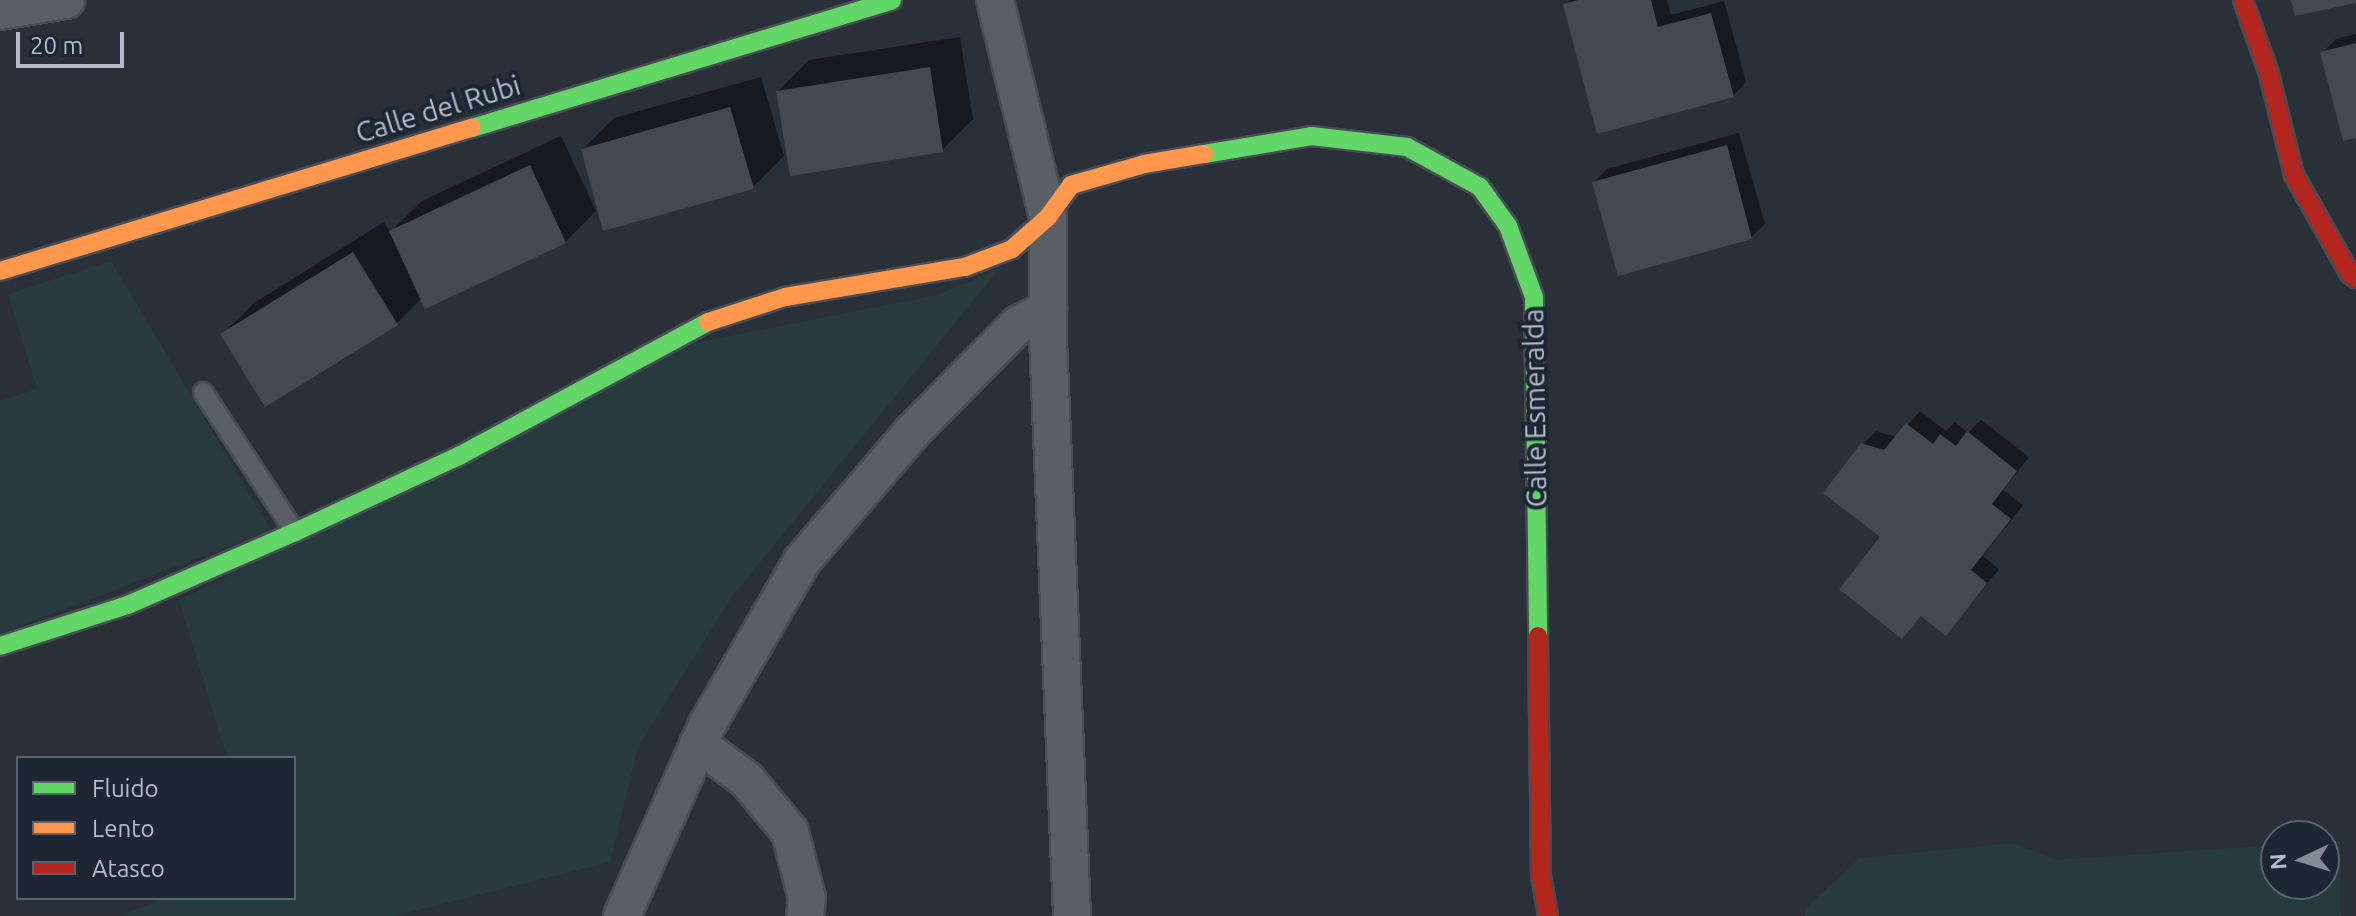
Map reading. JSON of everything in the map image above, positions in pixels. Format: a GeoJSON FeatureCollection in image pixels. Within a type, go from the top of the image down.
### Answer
{"type":"FeatureCollection","features":[{"type":"Feature","properties":{"kind":"street"},"geometry":{"type":"LineString","coordinates":[[0,11],[66,0]]}},
{"type":"Feature","properties":{"kind":"street","name":"Calle del Rubi"},"geometry":{"type":"LineString","coordinates":[[0,271],[892,0]]}},
{"type":"Feature","properties":{"kind":"street"},"geometry":{"type":"LineString","coordinates":[[995,0],[1048,217],[1048,309],[1072,916]]}},
{"type":"Feature","properties":{"kind":"street"},"geometry":{"type":"LineString","coordinates":[[2243,0],[2269,74],[2294,175],[2350,274],[2356,278]]}},
{"type":"Feature","properties":{"kind":"street","name":"Calle Esmeralda"},"geometry":{"type":"LineString","coordinates":[[0,646],[128,605],[295,532],[459,456],[712,320],[785,297],[965,267],[1012,249],[1048,217],[1071,185],[1144,164],[1311,136],[1407,147],[1480,187],[1508,226],[1534,297],[1541,875],[1548,916]]}},
{"type":"Feature","properties":{"kind":"street"},"geometry":{"type":"LineString","coordinates":[[622,916],[698,744],[802,561],[912,432],[1019,324],[1048,309]]}},
{"type":"Feature","properties":{"kind":"street"},"geometry":{"type":"LineString","coordinates":[[698,744],[747,780],[790,832],[807,898],[805,916]]}},
{"type":"Feature","properties":{"kind":"lane"},"geometry":{"type":"LineString","coordinates":[[203,392],[295,532]]}},
{"type":"Feature","properties":{"kind":"green space"},"geometry":{"type":"Polygon","coordinates":[[[111,261],[271,530],[0,634],[0,401],[37,389],[8,294],[111,261]]]}},
{"type":"Feature","properties":{"kind":"green space"},"geometry":{"type":"Polygon","coordinates":[[[999,269],[731,598],[638,747],[610,862],[394,916],[121,916],[157,900],[296,900],[296,756],[226,756],[179,600],[695,343],[937,295],[999,269]]]}},
{"type":"Feature","properties":{"kind":"green space"},"geometry":{"type":"Polygon","coordinates":[[[2340,841],[2341,916],[1805,916],[1805,909],[1860,858],[2014,843],[2055,860],[2260,846],[2260,900],[2340,900],[2340,841]]]}},
{"type":"Feature","properties":{"kind":"building"},"geometry":{"type":"Polygon","coordinates":[[[1578,0],[1651,0],[1658,27],[1711,13],[1734,97],[1597,134],[1563,4],[1578,0]]]}},
{"type":"Feature","properties":{"kind":"building"},"geometry":{"type":"Polygon","coordinates":[[[2291,0],[2356,0],[2356,3],[2295,16],[2291,0]]]}},
{"type":"Feature","properties":{"kind":"building"},"geometry":{"type":"Polygon","coordinates":[[[2356,43],[2356,138],[2343,141],[2320,52],[2356,43]]]}},
{"type":"Feature","properties":{"kind":"building"},"geometry":{"type":"Polygon","coordinates":[[[930,67],[943,152],[790,176],[776,91],[930,67]]]}},
{"type":"Feature","properties":{"kind":"building"},"geometry":{"type":"Polygon","coordinates":[[[730,107],[754,189],[603,231],[581,149],[730,107]]]}},
{"type":"Feature","properties":{"kind":"building"},"geometry":{"type":"Polygon","coordinates":[[[1727,145],[1752,239],[1618,276],[1592,182],[1727,145]]]}},
{"type":"Feature","properties":{"kind":"building"},"geometry":{"type":"Polygon","coordinates":[[[530,165],[566,243],[425,309],[389,231],[530,165]]]}},
{"type":"Feature","properties":{"kind":"building"},"geometry":{"type":"Polygon","coordinates":[[[353,252],[398,325],[265,407],[220,334],[353,252]]]}},
{"type":"Feature","properties":{"kind":"building"},"geometry":{"type":"Polygon","coordinates":[[[1906,423],[1933,444],[1940,434],[1956,446],[1967,431],[2017,471],[1992,504],[2011,519],[1971,570],[1987,583],[1946,636],[1921,616],[1902,639],[1839,589],[1880,537],[1823,493],[1861,443],[1884,450],[1906,423]]]}},
{"type":"Feature","properties":{"kind":"traffic: fast"},"geometry":{"type":"LineString","coordinates":[[472,128],[892,0]]}},
{"type":"Feature","properties":{"kind":"traffic: fast"},"geometry":{"type":"LineString","coordinates":[[1204,154],[1311,136],[1407,147],[1480,187],[1508,226],[1534,297],[1538,636]]}},
{"type":"Feature","properties":{"kind":"traffic: fast"},"geometry":{"type":"LineString","coordinates":[[0,646],[128,605],[295,532],[459,456],[708,322]]}},
{"type":"Feature","properties":{"kind":"traffic: slow"},"geometry":{"type":"LineString","coordinates":[[0,271],[472,128]]}},
{"type":"Feature","properties":{"kind":"traffic: slow"},"geometry":{"type":"LineString","coordinates":[[708,322],[785,297],[965,267],[1012,249],[1048,217],[1071,185],[1144,164],[1204,154]]}},
{"type":"Feature","properties":{"kind":"traffic: jam"},"geometry":{"type":"LineString","coordinates":[[2243,0],[2269,74],[2294,175],[2350,274],[2356,278]]}},
{"type":"Feature","properties":{"kind":"traffic: jam"},"geometry":{"type":"LineString","coordinates":[[1538,636],[1541,875],[1548,916]]}}]}
